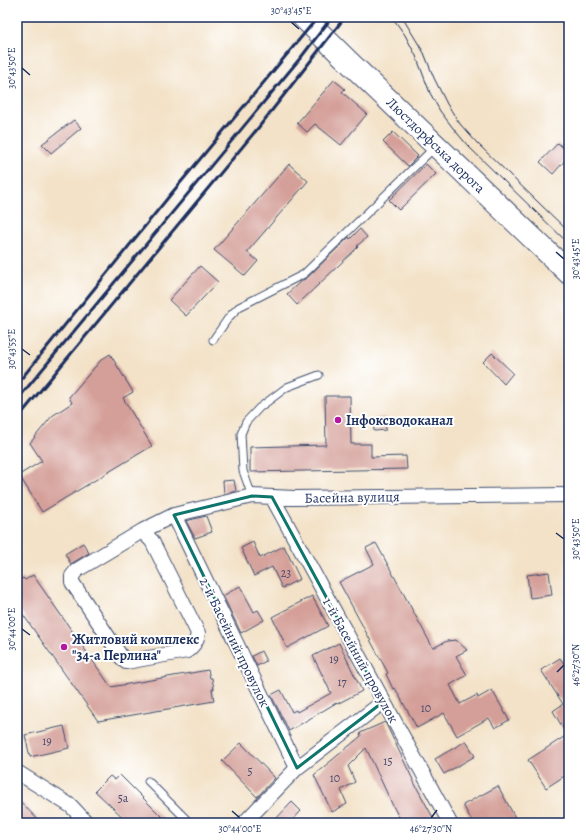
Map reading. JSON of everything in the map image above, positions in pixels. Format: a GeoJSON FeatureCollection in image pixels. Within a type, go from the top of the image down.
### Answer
{"type":"FeatureCollection","features":[{"type":"Feature","properties":{"kind":"main road","name":"Люстдорфська дорога"},"geometry":{"type":"LineString","coordinates":[[303,17],[569,273]]}},
{"type":"Feature","properties":{"kind":"street","name":"Басейна вулиця"},"geometry":{"type":"LineString","coordinates":[[142,531],[152,541],[198,633],[197,640],[187,651],[126,662],[72,582],[72,576],[77,570],[142,531],[174,515],[252,496],[569,495]]}},
{"type":"Feature","properties":{"kind":"street","name":"1-й Басейний провулок"},"geometry":{"type":"LineString","coordinates":[[272,497],[450,823]]}},
{"type":"Feature","properties":{"kind":"street","name":"2-й Басейний провулок"},"geometry":{"type":"LineString","coordinates":[[174,515],[297,768]]}},
{"type":"Feature","properties":{"kind":"street"},"geometry":{"type":"LineString","coordinates":[[244,823],[297,768],[383,702]]}},
{"type":"Feature","properties":{"kind":"street"},"geometry":{"type":"LineString","coordinates":[[17,772],[71,806],[87,823]]}},
{"type":"Feature","properties":{"kind":"lane"},"geometry":{"type":"LineString","coordinates":[[213,340],[229,317],[239,307],[304,274],[436,146]]}},
{"type":"Feature","properties":{"kind":"lane"},"geometry":{"type":"LineString","coordinates":[[252,496],[243,472],[241,434],[246,422],[259,408],[287,387],[319,375]]}},
{"type":"Feature","properties":{"kind":"lane"},"geometry":{"type":"LineString","coordinates":[[148,781],[190,823]]}},
{"type":"Feature","properties":{"kind":"highlighted area"},"geometry":{"type":"Polygon","coordinates":[[[252,496],[272,497],[383,702],[297,768],[174,515],[252,496]]]}},
{"type":"Feature","properties":{"kind":"building"},"geometry":{"type":"Polygon","coordinates":[[[334,80],[345,89],[342,92],[367,114],[341,145],[315,124],[307,132],[297,123],[334,80]]]}},
{"type":"Feature","properties":{"kind":"building"},"geometry":{"type":"Polygon","coordinates":[[[74,120],[81,128],[51,153],[42,144],[74,120]]]}},
{"type":"Feature","properties":{"kind":"building"},"geometry":{"type":"Polygon","coordinates":[[[393,132],[418,156],[408,166],[383,142],[393,132]]]}},
{"type":"Feature","properties":{"kind":"building"},"geometry":{"type":"Polygon","coordinates":[[[558,143],[569,153],[569,156],[553,174],[540,162],[558,143]]]}},
{"type":"Feature","properties":{"kind":"building"},"geometry":{"type":"Polygon","coordinates":[[[289,164],[308,181],[247,252],[258,261],[245,276],[214,250],[289,164]]]}},
{"type":"Feature","properties":{"kind":"building"},"geometry":{"type":"Polygon","coordinates":[[[426,164],[436,174],[399,210],[389,200],[426,164]]]}},
{"type":"Feature","properties":{"kind":"building"},"geometry":{"type":"Polygon","coordinates":[[[360,229],[367,237],[297,305],[287,294],[301,281],[307,278],[349,237],[350,239],[360,229]]]}},
{"type":"Feature","properties":{"kind":"building"},"geometry":{"type":"Polygon","coordinates":[[[200,266],[218,282],[186,316],[169,300],[200,266]]]}},
{"type":"Feature","properties":{"kind":"building"},"geometry":{"type":"Polygon","coordinates":[[[492,353],[513,373],[504,384],[483,362],[492,353]]]}},
{"type":"Feature","properties":{"kind":"building"},"geometry":{"type":"Polygon","coordinates":[[[110,354],[133,392],[123,398],[152,446],[42,512],[19,475],[42,461],[30,443],[52,416],[72,403],[69,397],[101,360],[110,354]]]}},
{"type":"Feature","properties":{"kind":"building","name":"Інфоксводоканал"},"geometry":{"type":"Polygon","coordinates":[[[325,396],[350,396],[351,444],[371,444],[371,457],[406,456],[407,469],[250,472],[250,447],[326,445],[325,396]]]}},
{"type":"Feature","properties":{"kind":"building"},"geometry":{"type":"Polygon","coordinates":[[[385,417],[386,430],[374,431],[373,419],[385,417]]]}},
{"type":"Feature","properties":{"kind":"building"},"geometry":{"type":"Polygon","coordinates":[[[234,480],[236,491],[224,494],[223,481],[234,480]]]}},
{"type":"Feature","properties":{"kind":"building"},"geometry":{"type":"Polygon","coordinates":[[[206,516],[212,532],[195,538],[186,521],[206,516]]]}},
{"type":"Feature","properties":{"kind":"building"},"geometry":{"type":"Polygon","coordinates":[[[253,542],[260,558],[284,546],[300,579],[282,588],[272,567],[254,576],[241,548],[253,542]]]}},
{"type":"Feature","properties":{"kind":"building"},"geometry":{"type":"Polygon","coordinates":[[[83,543],[89,553],[71,564],[65,554],[83,543]]]}},
{"type":"Feature","properties":{"kind":"building"},"geometry":{"type":"Polygon","coordinates":[[[376,543],[433,648],[447,641],[456,640],[467,650],[456,656],[467,675],[450,685],[460,704],[477,695],[478,698],[492,690],[509,720],[495,728],[489,718],[457,736],[444,713],[417,728],[395,688],[393,689],[386,674],[388,673],[339,582],[374,564],[366,548],[376,543]]]}},
{"type":"Feature","properties":{"kind":"building"},"geometry":{"type":"Polygon","coordinates":[[[549,572],[552,595],[530,598],[527,575],[549,572]]]}},
{"type":"Feature","properties":{"kind":"building","name":"Житловий комплекс \"34-а Перлина\""},"geometry":{"type":"Polygon","coordinates":[[[33,575],[111,687],[208,670],[210,678],[212,678],[214,701],[98,721],[17,606],[17,582],[23,578],[25,580],[33,575]]]}},
{"type":"Feature","properties":{"kind":"building"},"geometry":{"type":"Polygon","coordinates":[[[240,586],[254,612],[258,610],[264,620],[241,633],[223,596],[240,586]]]}},
{"type":"Feature","properties":{"kind":"building"},"geometry":{"type":"Polygon","coordinates":[[[312,596],[328,626],[287,648],[272,617],[312,596]]]}},
{"type":"Feature","properties":{"kind":"building"},"geometry":{"type":"Polygon","coordinates":[[[339,643],[362,691],[337,704],[336,703],[289,731],[271,695],[281,690],[292,712],[296,710],[297,712],[331,693],[313,656],[339,643]]]}},
{"type":"Feature","properties":{"kind":"building"},"geometry":{"type":"Polygon","coordinates":[[[261,651],[266,661],[257,666],[252,656],[261,651]]]}},
{"type":"Feature","properties":{"kind":"building"},"geometry":{"type":"Polygon","coordinates":[[[560,658],[569,671],[569,773],[546,788],[528,760],[567,735],[553,711],[563,704],[541,670],[560,658]]]}},
{"type":"Feature","properties":{"kind":"building"},"geometry":{"type":"Polygon","coordinates":[[[385,722],[436,823],[402,823],[366,748],[348,766],[355,782],[341,790],[347,804],[332,812],[314,775],[361,736],[360,733],[385,722]]]}},
{"type":"Feature","properties":{"kind":"building"},"geometry":{"type":"Polygon","coordinates":[[[64,726],[69,748],[30,757],[25,735],[64,726]]]}},
{"type":"Feature","properties":{"kind":"building"},"geometry":{"type":"Polygon","coordinates":[[[466,741],[475,756],[444,774],[435,759],[466,741]]]}},
{"type":"Feature","properties":{"kind":"building"},"geometry":{"type":"Polygon","coordinates":[[[241,743],[275,778],[257,797],[222,761],[241,743]]]}},
{"type":"Feature","properties":{"kind":"building"},"geometry":{"type":"Polygon","coordinates":[[[120,775],[168,823],[129,823],[95,791],[110,776],[115,780],[120,775]]]}},
{"type":"Feature","properties":{"kind":"building"},"geometry":{"type":"Polygon","coordinates":[[[498,786],[518,823],[473,823],[463,805],[498,786]]]}},
{"type":"Feature","properties":{"kind":"building"},"geometry":{"type":"Polygon","coordinates":[[[17,798],[41,823],[17,823],[17,798]]]}},
{"type":"Feature","properties":{"kind":"building"},"geometry":{"type":"Polygon","coordinates":[[[292,802],[301,811],[290,823],[272,823],[292,802]]]}},
{"type":"Feature","properties":{"kind":"tram line"},"geometry":{"type":"LineString","coordinates":[[392,17],[405,35],[416,56],[430,93],[440,111],[453,128],[468,146],[569,244]]}},
{"type":"Feature","properties":{"kind":"tram line"},"geometry":{"type":"LineString","coordinates":[[402,17],[424,53],[447,104],[460,124],[477,143],[569,232]]}},
{"type":"Feature","properties":{"kind":"railway"},"geometry":{"type":"LineString","coordinates":[[17,384],[171,194],[318,17]]}},
{"type":"Feature","properties":{"kind":"railway"},"geometry":{"type":"LineString","coordinates":[[17,400],[302,56],[332,17]]}},
{"type":"Feature","properties":{"kind":"railway"},"geometry":{"type":"LineString","coordinates":[[255,132],[345,17]]}},
{"type":"Feature","properties":{"kind":"railway"},"geometry":{"type":"LineString","coordinates":[[17,419],[258,128]]}},
{"type":"Feature","properties":{"kind":"place","name":"Інфоксводоканал"},"geometry":{"type":"Point","coordinates":[338,420]}},
{"type":"Feature","properties":{"kind":"place","name":"Житловий комплекс \"34-а Перлина\""},"geometry":{"type":"Point","coordinates":[64,647]}}]}
